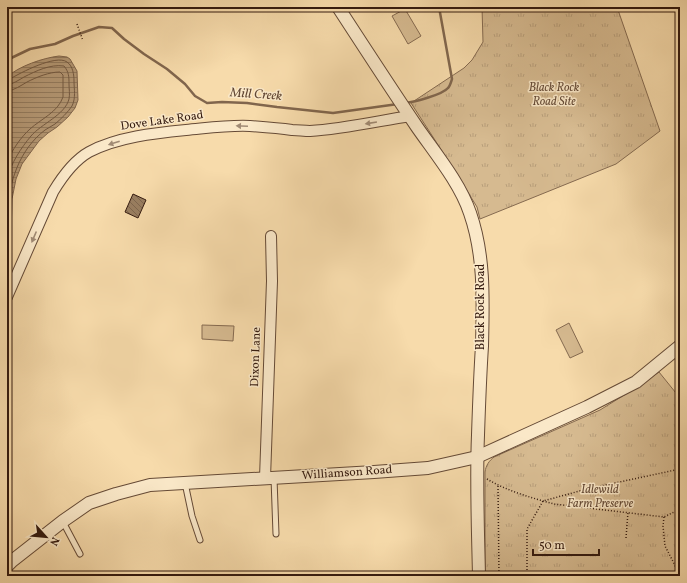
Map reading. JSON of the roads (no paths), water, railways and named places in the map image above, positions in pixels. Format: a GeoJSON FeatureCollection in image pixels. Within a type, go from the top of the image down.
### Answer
{"type":"FeatureCollection","features":[{"type":"Feature","properties":{"kind":"street","name":"Black Rock Road"},"geometry":{"type":"LineString","coordinates":[[338,7],[404,108],[451,176],[470,212],[476,231],[480,249],[483,284],[477,457],[479,576]]}},
{"type":"Feature","properties":{"kind":"street","name":"Dove Lake Road"},"geometry":{"type":"LineString","coordinates":[[7,297],[53,192],[68,169],[89,152],[117,141],[139,136],[229,125],[309,131],[342,127],[404,108]]}},
{"type":"Feature","properties":{"kind":"street","name":"Dixon Lane"},"geometry":{"type":"LineString","coordinates":[[270,478],[271,236]]}},
{"type":"Feature","properties":{"kind":"street","name":"Williamson Road"},"geometry":{"type":"LineString","coordinates":[[7,566],[63,521],[89,503],[116,494],[150,486],[428,468],[477,457],[587,407],[636,382],[680,346]]}},
{"type":"Feature","properties":{"kind":"lane"},"geometry":{"type":"LineString","coordinates":[[270,478],[276,534]]}},
{"type":"Feature","properties":{"kind":"lane"},"geometry":{"type":"LineString","coordinates":[[185,483],[192,516],[200,540]]}},
{"type":"Feature","properties":{"kind":"lane"},"geometry":{"type":"LineString","coordinates":[[63,521],[80,554]]}},
{"type":"Feature","properties":{"kind":"water"},"geometry":{"type":"Polygon","coordinates":[[[59,56],[70,59],[77,71],[78,100],[75,108],[68,117],[39,141],[22,164],[16,179],[12,199],[11,237],[7,255],[7,77],[18,69],[32,63],[59,56]]]}},
{"type":"Feature","properties":{"kind":"waterway","name":"Mill Creek"},"geometry":{"type":"LineString","coordinates":[[405,103],[434,96],[445,91],[451,83],[452,79],[439,7]]}},
{"type":"Feature","properties":{"kind":"waterway","name":"Mill Creek"},"geometry":{"type":"LineString","coordinates":[[7,60],[30,49],[55,44],[99,27],[112,28],[144,54],[167,69],[185,84],[195,96],[207,103],[247,103],[333,113],[398,104]]}},
{"type":"Feature","properties":{"kind":"park label","name":"Black Rock Road Site"},"geometry":{"type":"Point","coordinates":[554,95]}},
{"type":"Feature","properties":{"kind":"park label","name":"Idlewild Farm Preserve"},"geometry":{"type":"Point","coordinates":[600,497]}}]}
